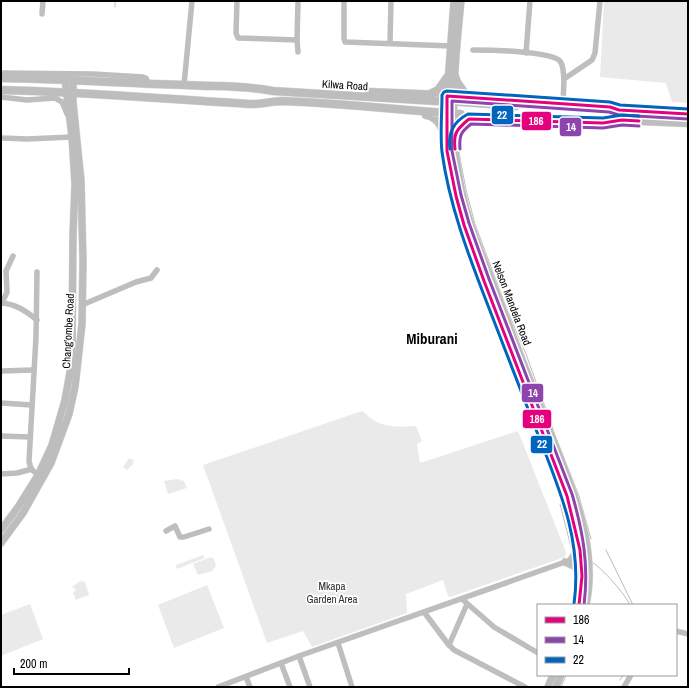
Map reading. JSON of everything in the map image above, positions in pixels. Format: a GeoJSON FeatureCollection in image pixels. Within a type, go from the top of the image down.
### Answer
{"type":"FeatureCollection","features":[{"type":"Feature","properties":{"kind":"highway"},"geometry":{"type":"LineString","coordinates":[[432,98],[451,75],[457,82],[464,99]]}},
{"type":"Feature","properties":{"kind":"highway","name":"Kilwa Road"},"geometry":{"type":"LineString","coordinates":[[1,78],[254,87],[273,92],[464,99],[688,114]]}},
{"type":"Feature","properties":{"kind":"highway","name":"Kilwa Road"},"geometry":{"type":"LineString","coordinates":[[1,90],[82,92],[158,99],[252,104],[280,101],[355,106],[430,114],[688,123]]}},
{"type":"Feature","properties":{"kind":"highway"},"geometry":{"type":"LineString","coordinates":[[432,98],[450,96],[464,99],[610,107],[619,110]]}},
{"type":"Feature","properties":{"kind":"highway"},"geometry":{"type":"LineString","coordinates":[[430,114],[450,119],[469,120],[547,120],[603,123],[622,120]]}},
{"type":"Feature","properties":{"kind":"highway"},"geometry":{"type":"LineString","coordinates":[[430,114],[438,121],[443,133],[447,151]]}},
{"type":"Feature","properties":{"kind":"highway"},"geometry":{"type":"LineString","coordinates":[[454,139],[458,128],[469,120]]}},
{"type":"Feature","properties":{"kind":"main road","name":"Nelson Mandela Road"},"geometry":{"type":"LineString","coordinates":[[454,1],[451,46],[450,119],[447,151],[456,196],[464,225],[484,281],[567,496],[584,556],[579,604]]}},
{"type":"Feature","properties":{"kind":"main road","name":"Nelson Mandela Road"},"geometry":{"type":"LineString","coordinates":[[451,75],[461,1]]}},
{"type":"Feature","properties":{"kind":"main road","name":"Chang'ombe Road"},"geometry":{"type":"LineString","coordinates":[[1,530],[18,507],[38,475],[52,445],[65,400],[72,362],[75,184],[70,119],[69,80]]}},
{"type":"Feature","properties":{"kind":"main road"},"geometry":{"type":"LineString","coordinates":[[56,92],[70,104],[77,95],[82,92]]}},
{"type":"Feature","properties":{"kind":"main road","name":"Chang'ombe Road"},"geometry":{"type":"LineString","coordinates":[[1,544],[23,513],[52,463],[75,387],[80,352],[83,261],[81,181],[70,104]]}},
{"type":"Feature","properties":{"kind":"main road","name":"Nelson Mandela Road"},"geometry":{"type":"LineString","coordinates":[[450,119],[454,139],[458,177],[469,220],[564,470],[580,517],[584,556],[589,583],[586,604]]}},
{"type":"Feature","properties":{"kind":"main road"},"geometry":{"type":"LineString","coordinates":[[580,546],[568,561],[582,575]]}},
{"type":"Feature","properties":{"kind":"main road"},"geometry":{"type":"LineString","coordinates":[[548,687],[553,676]]}},
{"type":"Feature","properties":{"kind":"main road"},"geometry":{"type":"LineString","coordinates":[[556,687],[561,676]]}},
{"type":"Feature","properties":{"kind":"street"},"geometry":{"type":"LineString","coordinates":[[42,14],[43,1]]}},
{"type":"Feature","properties":{"kind":"street"},"geometry":{"type":"LineString","coordinates":[[184,85],[192,1]]}},
{"type":"Feature","properties":{"kind":"street"},"geometry":{"type":"LineString","coordinates":[[237,1],[236,33],[238,38],[297,40]]}},
{"type":"Feature","properties":{"kind":"street"},"geometry":{"type":"LineString","coordinates":[[298,1],[298,52]]}},
{"type":"Feature","properties":{"kind":"street"},"geometry":{"type":"LineString","coordinates":[[344,1],[345,42],[451,46]]}},
{"type":"Feature","properties":{"kind":"street"},"geometry":{"type":"LineString","coordinates":[[390,43],[391,1]]}},
{"type":"Feature","properties":{"kind":"street"},"geometry":{"type":"LineString","coordinates":[[526,53],[530,1]]}},
{"type":"Feature","properties":{"kind":"street"},"geometry":{"type":"LineString","coordinates":[[564,79],[592,60],[595,53],[600,1]]}},
{"type":"Feature","properties":{"kind":"street"},"geometry":{"type":"LineString","coordinates":[[474,50],[526,53],[551,57],[559,60],[562,63],[564,79],[563,104]]}},
{"type":"Feature","properties":{"kind":"street"},"geometry":{"type":"LineString","coordinates":[[1,73],[136,76],[146,78],[148,83]]}},
{"type":"Feature","properties":{"kind":"street"},"geometry":{"type":"LineString","coordinates":[[1,97],[26,100],[55,98],[62,102],[70,119]]}},
{"type":"Feature","properties":{"kind":"street"},"geometry":{"type":"LineString","coordinates":[[1,138],[27,139],[72,137]]}},
{"type":"Feature","properties":{"kind":"street"},"geometry":{"type":"LineString","coordinates":[[13,256],[6,271],[7,292],[1,303],[18,306],[37,320]]}},
{"type":"Feature","properties":{"kind":"street"},"geometry":{"type":"LineString","coordinates":[[82,305],[136,282],[151,278],[157,270]]}},
{"type":"Feature","properties":{"kind":"street"},"geometry":{"type":"LineString","coordinates":[[37,272],[37,320],[29,461],[30,467],[38,475]]}},
{"type":"Feature","properties":{"kind":"street"},"geometry":{"type":"LineString","coordinates":[[1,371],[34,370]]}},
{"type":"Feature","properties":{"kind":"street"},"geometry":{"type":"LineString","coordinates":[[1,403],[32,405]]}},
{"type":"Feature","properties":{"kind":"street"},"geometry":{"type":"LineString","coordinates":[[19,437],[31,427]]}},
{"type":"Feature","properties":{"kind":"street"},"geometry":{"type":"LineString","coordinates":[[1,436],[30,437]]}},
{"type":"Feature","properties":{"kind":"street"},"geometry":{"type":"LineString","coordinates":[[1,474],[21,472],[32,469]]}},
{"type":"Feature","properties":{"kind":"street"},"geometry":{"type":"LineString","coordinates":[[166,531],[175,526],[180,537],[184,537],[208,530]]}},
{"type":"Feature","properties":{"kind":"street"},"geometry":{"type":"LineString","coordinates":[[218,687],[338,642],[584,556]]}},
{"type":"Feature","properties":{"kind":"street"},"geometry":{"type":"LineString","coordinates":[[462,599],[494,627],[537,652]]}},
{"type":"Feature","properties":{"kind":"street"},"geometry":{"type":"LineString","coordinates":[[449,645],[467,604]]}},
{"type":"Feature","properties":{"kind":"street"},"geometry":{"type":"LineString","coordinates":[[424,612],[449,645],[463,656],[526,687]]}},
{"type":"Feature","properties":{"kind":"street"},"geometry":{"type":"LineString","coordinates":[[677,631],[688,634]]}},
{"type":"Feature","properties":{"kind":"street"},"geometry":{"type":"LineString","coordinates":[[338,642],[352,687]]}},
{"type":"Feature","properties":{"kind":"street"},"geometry":{"type":"LineString","coordinates":[[299,656],[310,687]]}},
{"type":"Feature","properties":{"kind":"street"},"geometry":{"type":"LineString","coordinates":[[281,663],[290,687]]}},
{"type":"Feature","properties":{"kind":"street"},"geometry":{"type":"LineString","coordinates":[[624,687],[630,676]]}},
{"type":"Feature","properties":{"kind":"street"},"geometry":{"type":"LineString","coordinates":[[246,677],[250,687]]}},
{"type":"Feature","properties":{"kind":"green space"},"geometry":{"type":"Polygon","coordinates":[[[604,1],[688,1],[688,103],[672,102],[666,83],[600,77],[604,1]]]}},
{"type":"Feature","properties":{"kind":"green space","name":"Mkapa Garden Area"},"geometry":{"type":"Polygon","coordinates":[[[362,411],[376,422],[382,424],[399,427],[416,426],[422,441],[417,444],[420,463],[518,431],[566,552],[565,557],[450,597],[448,596],[443,580],[406,594],[407,613],[312,647],[303,631],[267,643],[203,465],[362,411]]]}},
{"type":"Feature","properties":{"kind":"green space"},"geometry":{"type":"Polygon","coordinates":[[[129,458],[134,460],[133,464],[127,470],[123,467],[129,458]]]}},
{"type":"Feature","properties":{"kind":"green space"},"geometry":{"type":"Polygon","coordinates":[[[177,479],[184,481],[187,488],[168,494],[164,481],[177,479]]]}},
{"type":"Feature","properties":{"kind":"green space"},"geometry":{"type":"Polygon","coordinates":[[[203,555],[205,558],[177,569],[176,565],[203,555]]]}},
{"type":"Feature","properties":{"kind":"green space"},"geometry":{"type":"Polygon","coordinates":[[[211,557],[214,559],[216,566],[212,571],[198,575],[193,564],[211,557]]]}},
{"type":"Feature","properties":{"kind":"green space"},"geometry":{"type":"Polygon","coordinates":[[[80,581],[85,582],[89,595],[75,600],[73,593],[76,590],[72,587],[80,581]]]}},
{"type":"Feature","properties":{"kind":"green space"},"geometry":{"type":"Polygon","coordinates":[[[207,585],[224,628],[174,648],[158,605],[207,585]]]}},
{"type":"Feature","properties":{"kind":"green space"},"geometry":{"type":"Polygon","coordinates":[[[30,604],[43,639],[1,656],[1,615],[30,604]]]}},
{"type":"Feature","properties":{"kind":"waterway"},"geometry":{"type":"LineString","coordinates":[[115,1],[115,7]]}},
{"type":"Feature","properties":{"kind":"waterway"},"geometry":{"type":"LineString","coordinates":[[459,153],[466,190],[475,224],[506,307],[526,354],[553,429]]}},
{"type":"Feature","properties":{"kind":"waterway"},"geometry":{"type":"LineString","coordinates":[[446,163],[456,210],[470,255],[565,502],[560,504],[571,547]]}},
{"type":"Feature","properties":{"kind":"waterway"},"geometry":{"type":"LineString","coordinates":[[568,468],[579,496],[591,539]]}},
{"type":"Feature","properties":{"kind":"waterway"},"geometry":{"type":"LineString","coordinates":[[606,550],[633,604]]}},
{"type":"Feature","properties":{"kind":"waterway"},"geometry":{"type":"LineString","coordinates":[[593,563],[613,582],[630,604]]}},
{"type":"Feature","properties":{"kind":"waterway"},"geometry":{"type":"LineString","coordinates":[[576,574],[577,591]]}},
{"type":"Feature","properties":{"kind":"waterway"},"geometry":{"type":"LineString","coordinates":[[561,687],[566,676]]}},
{"type":"Feature","properties":{"kind":"waterway"},"geometry":{"type":"LineString","coordinates":[[620,680],[622,676]]}},
{"type":"Feature","properties":{"kind":"transit line","name":"22"},"geometry":{"type":"LineString","coordinates":[[574,604],[576,580],[575,557],[572,535],[560,492],[473,266],[449,191],[441,146],[442,95],[447,91],[688,109]]}},
{"type":"Feature","properties":{"kind":"transit line","name":"186"},"geometry":{"type":"LineString","coordinates":[[579,604],[582,576],[580,550],[567,496],[484,281],[464,225],[456,196],[447,151],[447,96],[688,114]]}},
{"type":"Feature","properties":{"kind":"transit line","name":"14"},"geometry":{"type":"LineString","coordinates":[[584,604],[586,576],[584,549],[576,508],[469,223],[461,195],[452,151],[452,101],[609,112],[619,115],[688,119]]}},
{"type":"Feature","properties":{"kind":"transit line","name":"22"},"geometry":{"type":"LineString","coordinates":[[450,149],[450,138],[455,124],[468,114],[603,118],[622,115],[639,116]]}},
{"type":"Feature","properties":{"kind":"transit line","name":"186"},"geometry":{"type":"LineString","coordinates":[[455,149],[455,135],[461,126],[469,119],[603,123],[622,120],[639,121]]}},
{"type":"Feature","properties":{"kind":"transit line","name":"14"},"geometry":{"type":"LineString","coordinates":[[460,149],[461,134],[471,124],[603,128],[622,125],[639,126]]}},
{"type":"Feature","properties":{"kind":"district","name":"Miburani"},"geometry":{"type":"Point","coordinates":[432,339]}}]}
